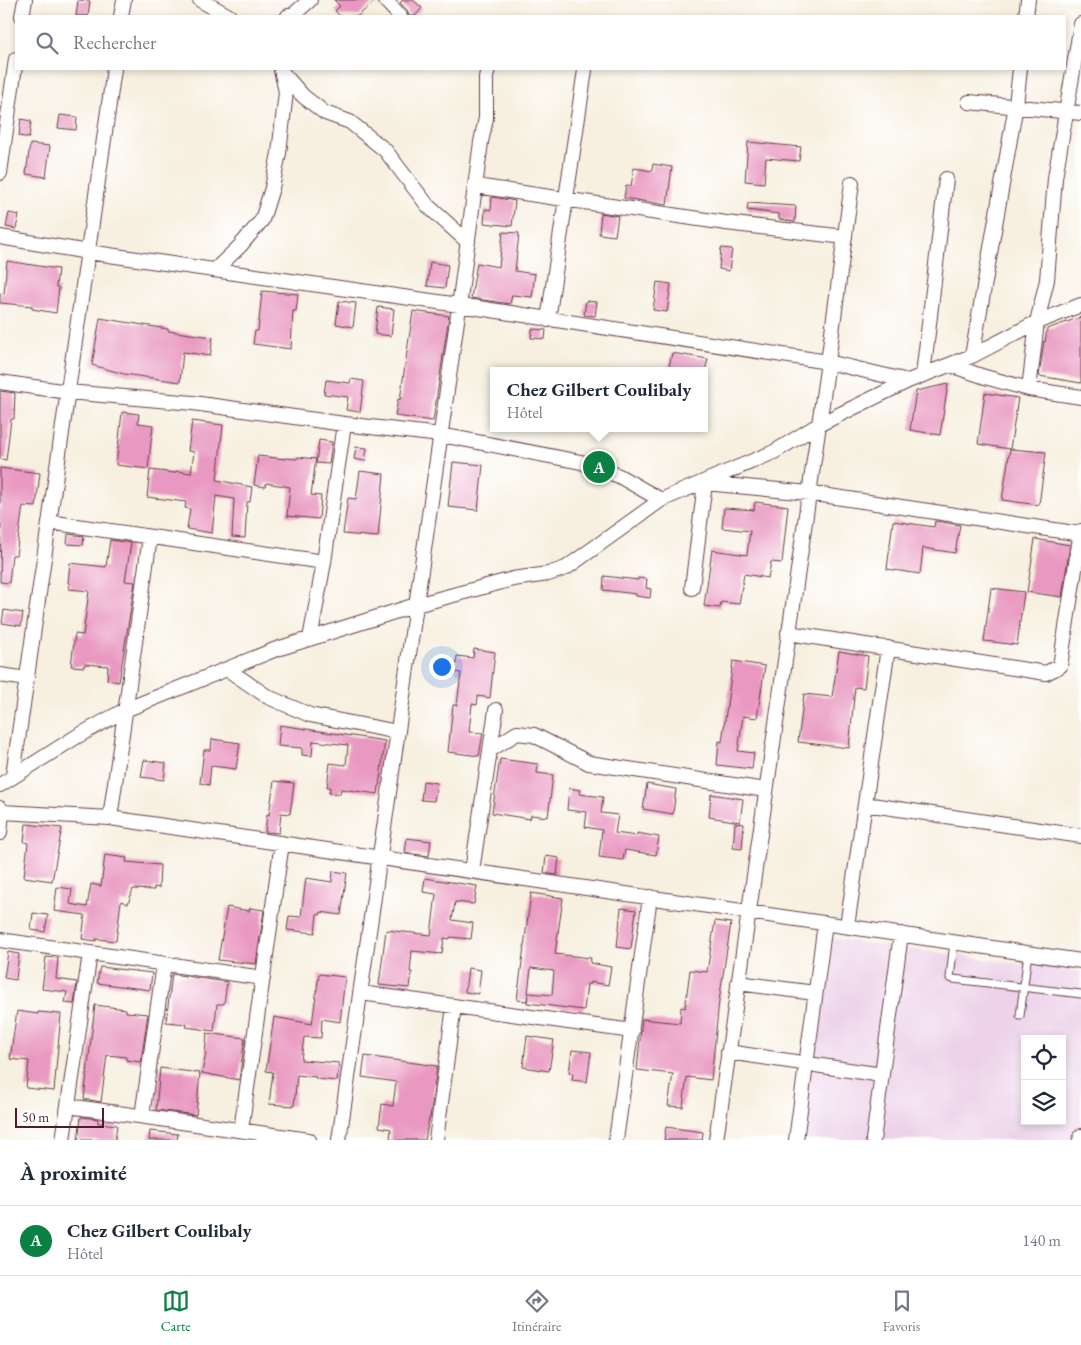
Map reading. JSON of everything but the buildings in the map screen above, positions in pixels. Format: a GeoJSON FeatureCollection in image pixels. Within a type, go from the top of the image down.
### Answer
{"type":"FeatureCollection","features":[{"type":"Feature","properties":{"kind":"street"},"geometry":{"type":"LineString","coordinates":[[22,15],[25,0]]}},
{"type":"Feature","properties":{"kind":"street"},"geometry":{"type":"LineString","coordinates":[[122,15],[124,0]]}},
{"type":"Feature","properties":{"kind":"street"},"geometry":{"type":"LineString","coordinates":[[200,0],[227,15]]}},
{"type":"Feature","properties":{"kind":"street"},"geometry":{"type":"LineString","coordinates":[[294,15],[310,0]]}},
{"type":"Feature","properties":{"kind":"street"},"geometry":{"type":"LineString","coordinates":[[385,0],[399,15]]}},
{"type":"Feature","properties":{"kind":"street"},"geometry":{"type":"LineString","coordinates":[[1026,15],[1028,0]]}},
{"type":"Feature","properties":{"kind":"street"},"geometry":{"type":"LineString","coordinates":[[1029,389],[1037,322],[1047,280],[1055,178],[1074,112],[1081,24]]}},
{"type":"Feature","properties":{"kind":"street"},"geometry":{"type":"LineString","coordinates":[[0,173],[7,80],[15,61]]}},
{"type":"Feature","properties":{"kind":"street"},"geometry":{"type":"LineString","coordinates":[[14,775],[114,70]]}},
{"type":"Feature","properties":{"kind":"street"},"geometry":{"type":"LineString","coordinates":[[215,270],[240,246],[262,220],[272,188],[283,120],[286,92],[280,70]]}},
{"type":"Feature","properties":{"kind":"street"},"geometry":{"type":"LineString","coordinates":[[280,70],[310,102],[325,113],[350,122],[384,150],[428,206],[468,242]]}},
{"type":"Feature","properties":{"kind":"street"},"geometry":{"type":"LineString","coordinates":[[339,1140],[441,435],[481,142],[486,118],[488,70]]}},
{"type":"Feature","properties":{"kind":"street"},"geometry":{"type":"LineString","coordinates":[[548,320],[585,70]]}},
{"type":"Feature","properties":{"kind":"street"},"geometry":{"type":"LineString","coordinates":[[972,356],[1016,105],[1020,70]]}},
{"type":"Feature","properties":{"kind":"street"},"geometry":{"type":"LineString","coordinates":[[969,102],[1074,112]]}},
{"type":"Feature","properties":{"kind":"street"},"geometry":{"type":"LineString","coordinates":[[924,375],[946,179]]}},
{"type":"Feature","properties":{"kind":"street"},"geometry":{"type":"LineString","coordinates":[[716,1140],[852,184]]}},
{"type":"Feature","properties":{"kind":"street"},"geometry":{"type":"LineString","coordinates":[[476,186],[726,223],[845,237]]}},
{"type":"Feature","properties":{"kind":"street"},"geometry":{"type":"LineString","coordinates":[[0,237],[88,252],[459,305],[828,362],[908,381]]}},
{"type":"Feature","properties":{"kind":"street"},"geometry":{"type":"LineString","coordinates":[[0,785],[76,737],[125,710],[274,650],[416,605],[513,579],[548,574],[566,568],[661,500],[774,452],[818,425],[908,381],[972,356],[1037,322],[1081,305]]}},
{"type":"Feature","properties":{"kind":"street"},"geometry":{"type":"LineString","coordinates":[[950,365],[1029,389],[1081,397]]}},
{"type":"Feature","properties":{"kind":"street"},"geometry":{"type":"LineString","coordinates":[[0,382],[68,392],[193,403],[344,424],[441,435],[581,462],[620,476],[661,500]]}},
{"type":"Feature","properties":{"kind":"street"},"geometry":{"type":"LineString","coordinates":[[310,639],[324,562],[344,424]]}},
{"type":"Feature","properties":{"kind":"street"},"geometry":{"type":"LineString","coordinates":[[705,482],[809,493],[1081,533],[1060,666],[1046,673],[788,633]]}},
{"type":"Feature","properties":{"kind":"street"},"geometry":{"type":"LineString","coordinates":[[692,588],[705,482]]}},
{"type":"Feature","properties":{"kind":"street"},"geometry":{"type":"LineString","coordinates":[[50,522],[324,562]]}},
{"type":"Feature","properties":{"kind":"street"},"geometry":{"type":"LineString","coordinates":[[110,818],[150,537]]}},
{"type":"Feature","properties":{"kind":"street"},"geometry":{"type":"LineString","coordinates":[[847,926],[888,648]]}},
{"type":"Feature","properties":{"kind":"street"},"geometry":{"type":"LineString","coordinates":[[228,669],[268,697],[310,715],[398,732]]}},
{"type":"Feature","properties":{"kind":"street"},"geometry":{"type":"LineString","coordinates":[[0,675],[27,678]]}},
{"type":"Feature","properties":{"kind":"street"},"geometry":{"type":"LineString","coordinates":[[472,871],[496,710]]}},
{"type":"Feature","properties":{"kind":"street"},"geometry":{"type":"LineString","coordinates":[[490,750],[517,733],[534,735],[589,763],[766,790]]}},
{"type":"Feature","properties":{"kind":"street"},"geometry":{"type":"LineString","coordinates":[[865,804],[1081,836]]}},
{"type":"Feature","properties":{"kind":"street"},"geometry":{"type":"LineString","coordinates":[[0,832],[1,810],[110,818],[1081,960]]}},
{"type":"Feature","properties":{"kind":"street"},"geometry":{"type":"LineString","coordinates":[[241,1130],[282,844]]}},
{"type":"Feature","properties":{"kind":"street"},"geometry":{"type":"LineString","coordinates":[[616,1140],[650,897]]}},
{"type":"Feature","properties":{"kind":"street"},"geometry":{"type":"LineString","coordinates":[[796,1140],[825,923]]}},
{"type":"Feature","properties":{"kind":"street"},"geometry":{"type":"LineString","coordinates":[[873,1140],[901,934]]}},
{"type":"Feature","properties":{"kind":"street"},"geometry":{"type":"LineString","coordinates":[[0,940],[263,978]]}},
{"type":"Feature","properties":{"kind":"street"},"geometry":{"type":"LineString","coordinates":[[64,1140],[90,953]]}},
{"type":"Feature","properties":{"kind":"street"},"geometry":{"type":"LineString","coordinates":[[142,1116],[164,964]]}},
{"type":"Feature","properties":{"kind":"street"},"geometry":{"type":"LineString","coordinates":[[738,983],[815,993]]}},
{"type":"Feature","properties":{"kind":"street"},"geometry":{"type":"LineString","coordinates":[[360,993],[632,1031]]}},
{"type":"Feature","properties":{"kind":"street"},"geometry":{"type":"LineString","coordinates":[[436,1140],[454,1006]]}},
{"type":"Feature","properties":{"kind":"street"},"geometry":{"type":"LineString","coordinates":[[728,1052],[882,1076]]}},
{"type":"Feature","properties":{"kind":"street"},"geometry":{"type":"LineString","coordinates":[[68,1106],[309,1140]]}},
{"type":"Feature","properties":{"kind":"street"},"geometry":{"type":"LineString","coordinates":[[1080,1140],[1081,1136]]}},
{"type":"Feature","properties":{"kind":"lane"},"geometry":{"type":"LineString","coordinates":[[954,942],[950,978],[1081,994]]}},
{"type":"Feature","properties":{"kind":"lane"},"geometry":{"type":"LineString","coordinates":[[1020,1016],[1028,953]]}},
{"type":"Feature","properties":{"kind":"shaded area"},"geometry":{"type":"Polygon","coordinates":[[[828,938],[1081,972],[1081,1140],[799,1140],[828,938]]]}},
{"type":"Feature","properties":{"kind":"place","name":"Chez Gilbert Coulibaly"},"geometry":{"type":"Point","coordinates":[599,467]}}]}
